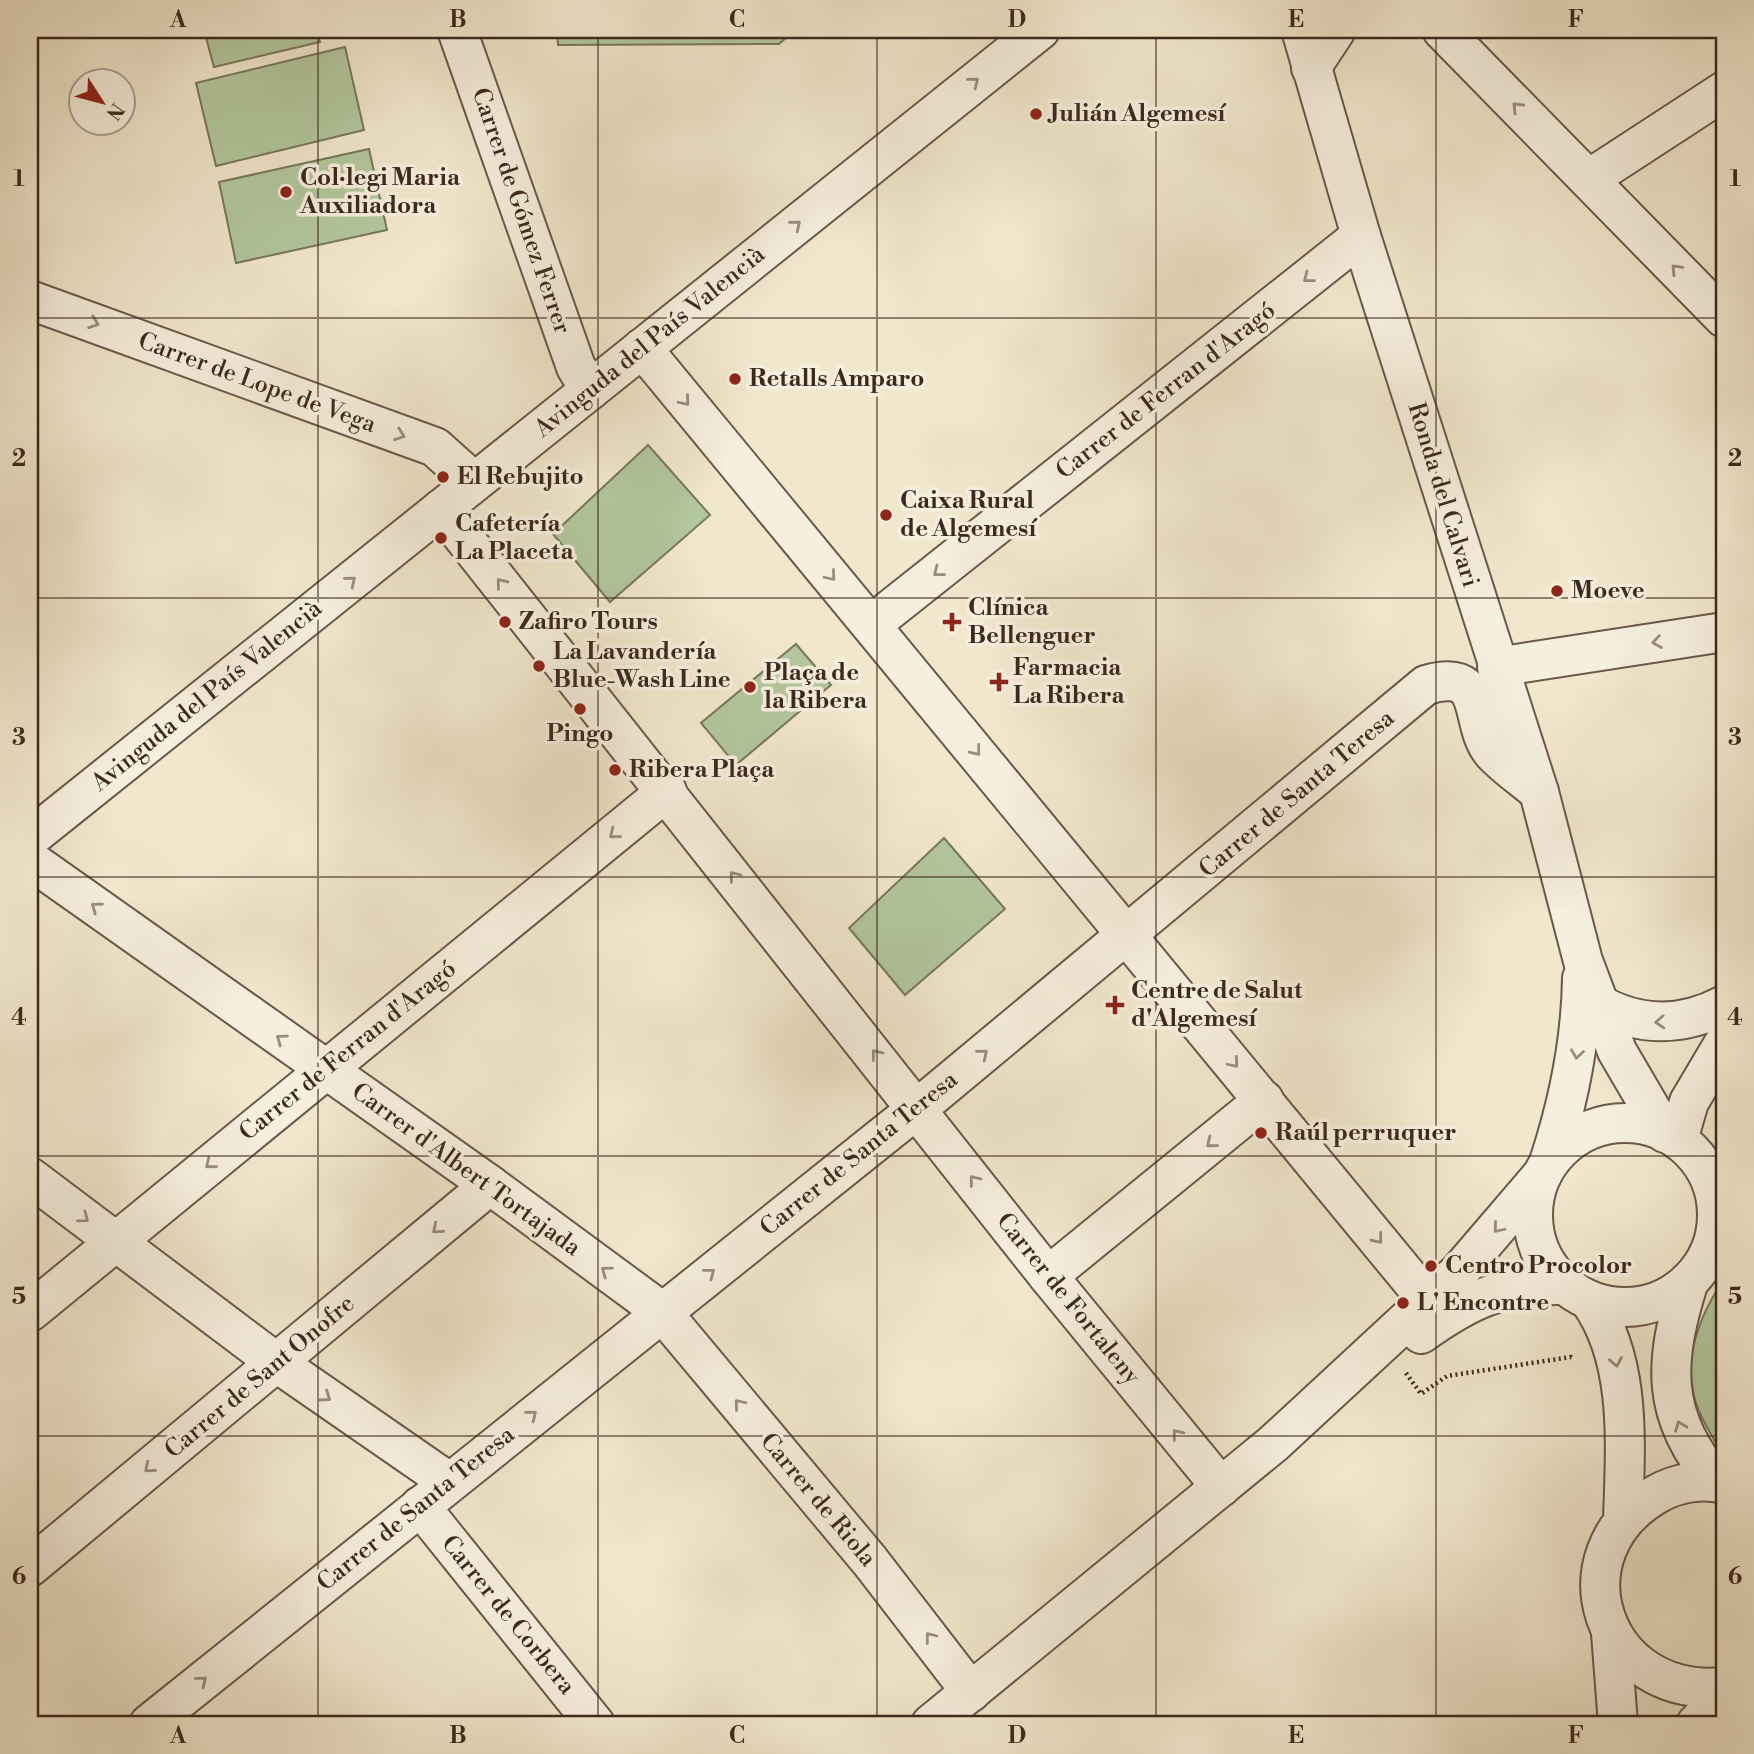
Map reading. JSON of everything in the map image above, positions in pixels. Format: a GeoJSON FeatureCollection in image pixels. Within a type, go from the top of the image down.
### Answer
{"type":"FeatureCollection","features":[{"type":"Feature","properties":{"kind":"street","name":"Carrer de Gómez Ferrer"},"geometry":{"type":"LineString","coordinates":[[457,30],[576,366],[590,390]]}},
{"type":"Feature","properties":{"kind":"street","name":"Avinguda del País Valencià"},"geometry":{"type":"LineString","coordinates":[[30,838],[1040,30]]}},
{"type":"Feature","properties":{"kind":"street","name":"Ronda del Calvari"},"geometry":{"type":"LineString","coordinates":[[1301,30],[1362,236],[1497,667],[1539,792],[1583,961],[1597,1003],[1617,1051],[1671,1136]]}},
{"type":"Feature","properties":{"kind":"street"},"geometry":{"type":"LineString","coordinates":[[1311,68],[1336,30]]}},
{"type":"Feature","properties":{"kind":"street"},"geometry":{"type":"LineString","coordinates":[[1442,30],[1724,318]]}},
{"type":"Feature","properties":{"kind":"street"},"geometry":{"type":"LineString","coordinates":[[1589,179],[1724,91]]}},
{"type":"Feature","properties":{"kind":"street","name":"Carrer de Ferran d'Aragó"},"geometry":{"type":"LineString","coordinates":[[872,624],[1362,236]]}},
{"type":"Feature","properties":{"kind":"street","name":"Carrer de Lope de Vega"},"geometry":{"type":"LineString","coordinates":[[30,300],[435,447],[474,482]]}},
{"type":"Feature","properties":{"kind":"street"},"geometry":{"type":"LineString","coordinates":[[642,348],[1429,1302]]}},
{"type":"Feature","properties":{"kind":"street"},"geometry":{"type":"LineString","coordinates":[[441,509],[918,1108]]}},
{"type":"Feature","properties":{"kind":"street"},"geometry":{"type":"LineString","coordinates":[[1497,667],[1724,632]]}},
{"type":"Feature","properties":{"kind":"street","name":"Carrer de Santa Teresa"},"geometry":{"type":"LineString","coordinates":[[149,1724],[918,1108],[1426,685],[1447,679],[1458,682],[1470,693],[1492,751],[1539,792]]}},
{"type":"Feature","properties":{"kind":"street","name":"Carrer de Ferran d'Aragó"},"geometry":{"type":"LineString","coordinates":[[30,1312],[667,791]]}},
{"type":"Feature","properties":{"kind":"street","name":"Carrer d'Albert Tortajada"},"geometry":{"type":"LineString","coordinates":[[30,860],[490,1185],[662,1311]]}},
{"type":"Feature","properties":{"kind":"street","name":"Ronda del Calvari"},"geometry":{"type":"LineString","coordinates":[[1545,1170],[1565,1114],[1575,1064],[1582,1013],[1583,961]]}},
{"type":"Feature","properties":{"kind":"street"},"geometry":{"type":"LineString","coordinates":[[1597,1003],[1623,1017],[1650,1023],[1695,1017],[1724,1005]]}},
{"type":"Feature","properties":{"kind":"street"},"geometry":{"type":"LineString","coordinates":[[1671,1136],[1724,1043]]}},
{"type":"Feature","properties":{"kind":"street"},"geometry":{"type":"LineString","coordinates":[[1048,1276],[1265,1100]]}},
{"type":"Feature","properties":{"kind":"street","name":"Carrer de Fortaleny"},"geometry":{"type":"LineString","coordinates":[[918,1108],[1048,1276],[1221,1487]]}},
{"type":"Feature","properties":{"kind":"street"},"geometry":{"type":"LineString","coordinates":[[1273,1444],[1429,1302],[1488,1241],[1572,1140],[1608,1125],[1647,1126],[1671,1136],[1697,1158],[1719,1194],[1713,1240],[1707,1255],[1689,1281],[1676,1321],[1670,1387],[1684,1436],[1699,1461],[1721,1483]]}},
{"type":"Feature","properties":{"kind":"street"},"geometry":{"type":"LineString","coordinates":[[1545,1170],[1533,1214],[1534,1234],[1550,1270],[1576,1293],[1606,1328],[1617,1361],[1625,1440],[1623,1520]]}},
{"type":"Feature","properties":{"kind":"street"},"geometry":{"type":"LineString","coordinates":[[30,1177],[277,1363],[449,1482]]}},
{"type":"Feature","properties":{"kind":"street","name":"Carrer de Sant Onofre"},"geometry":{"type":"LineString","coordinates":[[30,1567],[490,1185]]}},
{"type":"Feature","properties":{"kind":"street"},"geometry":{"type":"LineString","coordinates":[[931,1724],[1273,1444],[1392,1354],[1461,1306],[1482,1296],[1534,1284],[1631,1307],[1672,1294],[1689,1281]]}},
{"type":"Feature","properties":{"kind":"street","name":"Carrer de Riola"},"geometry":{"type":"LineString","coordinates":[[662,1311],[870,1561],[971,1692]]}},
{"type":"Feature","properties":{"kind":"street"},"geometry":{"type":"LineString","coordinates":[[1618,1724],[1612,1633],[1602,1605],[1600,1575],[1608,1546],[1623,1520],[1642,1502],[1665,1489],[1691,1482],[1721,1483]]}},
{"type":"Feature","properties":{"kind":"street","name":"Carrer de Corbera"},"geometry":{"type":"LineString","coordinates":[[420,1506],[596,1724]]}},
{"type":"Feature","properties":{"kind":"street"},"geometry":{"type":"LineString","coordinates":[[1612,1633],[1637,1664],[1671,1684],[1697,1689],[1724,1687]]}},
{"type":"Feature","properties":{"kind":"street"},"geometry":{"type":"LineString","coordinates":[[1696,1724],[1724,1695]]}},
{"type":"Feature","properties":{"kind":"path"},"geometry":{"type":"LineString","coordinates":[[1392,1354],[1421,1394],[1447,1376],[1571,1357],[1578,1366]]}},
{"type":"Feature","properties":{"kind":"green space"},"geometry":{"type":"Polygon","coordinates":[[[204,30],[317,30],[320,42],[214,67],[204,30]]]}},
{"type":"Feature","properties":{"kind":"green space"},"geometry":{"type":"Polygon","coordinates":[[[557,30],[795,30],[779,44],[558,45],[557,30]]]}},
{"type":"Feature","properties":{"kind":"green space"},"geometry":{"type":"Polygon","coordinates":[[[345,47],[364,130],[216,166],[196,83],[345,47]]]}},
{"type":"Feature","properties":{"kind":"green space"},"geometry":{"type":"Polygon","coordinates":[[[369,149],[387,230],[236,263],[219,182],[369,149]]]}},
{"type":"Feature","properties":{"kind":"green space"},"geometry":{"type":"Polygon","coordinates":[[[648,445],[710,515],[610,602],[553,534],[648,445]]]}},
{"type":"Feature","properties":{"kind":"green space"},"geometry":{"type":"Polygon","coordinates":[[[796,644],[831,685],[736,765],[701,723],[796,644]]]}},
{"type":"Feature","properties":{"kind":"green space"},"geometry":{"type":"Polygon","coordinates":[[[944,838],[1005,909],[905,995],[849,928],[944,838]]]}},
{"type":"Feature","properties":{"kind":"green space"},"geometry":{"type":"Polygon","coordinates":[[[1724,1279],[1724,1454],[1698,1408],[1691,1370],[1697,1333],[1704,1314],[1724,1279]]]}},
{"type":"Feature","properties":{"kind":"place","name":"Julián Algemesí"},"geometry":{"type":"Point","coordinates":[1036,114]}},
{"type":"Feature","properties":{"kind":"place","name":"Col·legi Maria Auxiliadora"},"geometry":{"type":"Point","coordinates":[286,192]}},
{"type":"Feature","properties":{"kind":"place","name":"Retalls Amparo"},"geometry":{"type":"Point","coordinates":[735,379]}},
{"type":"Feature","properties":{"kind":"place","name":"El Rebujito"},"geometry":{"type":"Point","coordinates":[443,477]}},
{"type":"Feature","properties":{"kind":"place","name":"Caixa Rural de Algemesí"},"geometry":{"type":"Point","coordinates":[886,515]}},
{"type":"Feature","properties":{"kind":"place","name":"Cafetería La Placeta"},"geometry":{"type":"Point","coordinates":[441,538]}},
{"type":"Feature","properties":{"kind":"place","name":"Moeve"},"geometry":{"type":"Point","coordinates":[1557,591]}},
{"type":"Feature","properties":{"kind":"place","name":"Zafiro Tours"},"geometry":{"type":"Point","coordinates":[505,622]}},
{"type":"Feature","properties":{"kind":"place","name":"Clínica Bellenguer"},"geometry":{"type":"Point","coordinates":[952,622]}},
{"type":"Feature","properties":{"kind":"place","name":"La Lavandería Blue-Wash Line"},"geometry":{"type":"Point","coordinates":[539,666]}},
{"type":"Feature","properties":{"kind":"place","name":"Farmacia La Ribera"},"geometry":{"type":"Point","coordinates":[999,682]}},
{"type":"Feature","properties":{"kind":"place","name":"Plaça de la Ribera"},"geometry":{"type":"Point","coordinates":[750,687]}},
{"type":"Feature","properties":{"kind":"place","name":"Pingo"},"geometry":{"type":"Point","coordinates":[580,709]}},
{"type":"Feature","properties":{"kind":"place","name":"Ribera Plaça"},"geometry":{"type":"Point","coordinates":[615,770]}},
{"type":"Feature","properties":{"kind":"place","name":"Centre de Salut d'Algemesí"},"geometry":{"type":"Point","coordinates":[1115,1005]}},
{"type":"Feature","properties":{"kind":"place","name":"Raúl perruquer"},"geometry":{"type":"Point","coordinates":[1261,1133]}},
{"type":"Feature","properties":{"kind":"place","name":"Centro Procolor"},"geometry":{"type":"Point","coordinates":[1431,1266]}},
{"type":"Feature","properties":{"kind":"place","name":"L' Encontre"},"geometry":{"type":"Point","coordinates":[1403,1303]}}]}
